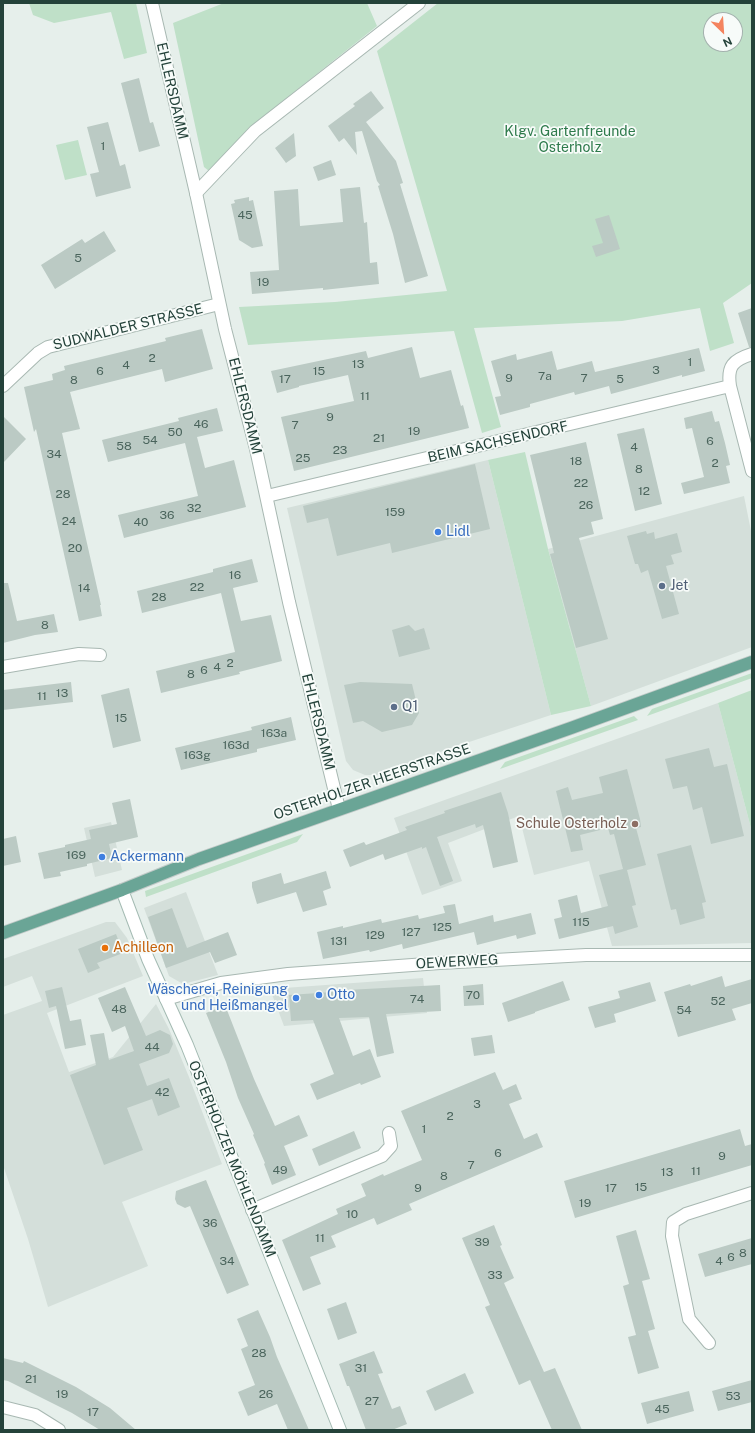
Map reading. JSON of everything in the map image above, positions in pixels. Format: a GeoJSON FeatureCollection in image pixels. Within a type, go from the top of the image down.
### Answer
{"type":"FeatureCollection","features":[{"type":"Feature","properties":{"kind":"main road","name":"OSTERHOLZER HEERSTRASSE"},"geometry":{"type":"LineString","coordinates":[[3,933],[122,890],[199,859],[571,728],[752,662]]}},
{"type":"Feature","properties":{"kind":"street","name":"EHLERSDAMM"},"geometry":{"type":"LineString","coordinates":[[152,3],[196,193],[219,304],[256,449],[294,623],[339,810]]}},
{"type":"Feature","properties":{"kind":"street"},"geometry":{"type":"LineString","coordinates":[[196,193],[255,131],[419,3]]}},
{"type":"Feature","properties":{"kind":"street","name":"SUDWALDER STRASSE"},"geometry":{"type":"LineString","coordinates":[[3,386],[33,358],[48,347],[219,304]]}},
{"type":"Feature","properties":{"kind":"street"},"geometry":{"type":"LineString","coordinates":[[752,354],[734,362],[730,369],[729,377],[752,472]]}},
{"type":"Feature","properties":{"kind":"street","name":"BEIM SACHSENDORF"},"geometry":{"type":"LineString","coordinates":[[266,496],[730,386]]}},
{"type":"Feature","properties":{"kind":"street"},"geometry":{"type":"LineString","coordinates":[[3,667],[79,654],[100,655]]}},
{"type":"Feature","properties":{"kind":"street","name":"OSTERHOLZER MÖHLENDAMM"},"geometry":{"type":"LineString","coordinates":[[122,890],[148,959],[187,1046],[340,1430]]}},
{"type":"Feature","properties":{"kind":"street","name":"OEWERWEG"},"geometry":{"type":"LineString","coordinates":[[166,999],[221,983],[296,973],[440,963],[586,956],[752,955]]}},
{"type":"Feature","properties":{"kind":"street"},"geometry":{"type":"LineString","coordinates":[[252,1210],[382,1156],[391,1146],[389,1132]]}},
{"type":"Feature","properties":{"kind":"street"},"geometry":{"type":"LineString","coordinates":[[709,1343],[689,1319],[672,1236],[673,1222],[686,1214],[752,1193]]}},
{"type":"Feature","properties":{"kind":"street"},"geometry":{"type":"LineString","coordinates":[[3,1407],[34,1415],[59,1430]]}},
{"type":"Feature","properties":{"kind":"shaded area"},"geometry":{"type":"Polygon","coordinates":[[[488,460],[551,715],[457,746],[378,775],[365,775],[353,770],[346,761],[287,508],[488,460]]]}},
{"type":"Feature","properties":{"kind":"shaded area"},"geometry":{"type":"Polygon","coordinates":[[[744,496],[752,536],[752,647],[591,706],[548,549],[744,496]]]}},
{"type":"Feature","properties":{"kind":"shaded area","name":"Schule Osterholz"},"geometry":{"type":"Polygon","coordinates":[[[718,703],[752,832],[752,943],[612,946],[589,861],[534,875],[519,816],[448,843],[462,881],[422,895],[394,818],[718,703]]]}},
{"type":"Feature","properties":{"kind":"shaded area"},"geometry":{"type":"Polygon","coordinates":[[[111,822],[122,870],[95,877],[84,828],[111,822]]]}},
{"type":"Feature","properties":{"kind":"shaded area"},"geometry":{"type":"Polygon","coordinates":[[[186,892],[218,975],[183,984],[169,976],[144,908],[186,892]]]}},
{"type":"Feature","properties":{"kind":"shaded area"},"geometry":{"type":"Polygon","coordinates":[[[106,922],[115,922],[127,938],[143,976],[47,1013],[69,1072],[113,1057],[156,1004],[169,1029],[189,1077],[222,1164],[122,1202],[148,1266],[48,1307],[28,1239],[3,1165],[3,1015],[42,1001],[32,976],[3,987],[3,959],[106,922]]]}},
{"type":"Feature","properties":{"kind":"shaded area"},"geometry":{"type":"Polygon","coordinates":[[[423,978],[427,1013],[284,1026],[270,989],[423,978]]]}},
{"type":"Feature","properties":{"kind":"green space"},"geometry":{"type":"Polygon","coordinates":[[[29,3],[136,3],[147,53],[124,59],[111,12],[54,23],[33,15],[29,3]]]}},
{"type":"Feature","properties":{"kind":"green space"},"geometry":{"type":"Polygon","coordinates":[[[224,3],[367,3],[377,26],[250,127],[209,171],[204,167],[173,23],[224,3]]]}},
{"type":"Feature","properties":{"kind":"green space","name":"Klgv. Gartenfreunde Osterholz"},"geometry":{"type":"Polygon","coordinates":[[[438,3],[752,3],[752,283],[723,303],[734,343],[710,351],[700,308],[622,321],[474,328],[501,427],[482,433],[454,331],[248,345],[239,307],[335,302],[447,291],[377,51],[438,3]]]}},
{"type":"Feature","properties":{"kind":"green space"},"geometry":{"type":"Polygon","coordinates":[[[78,140],[87,175],[65,180],[56,145],[78,140]]]}},
{"type":"Feature","properties":{"kind":"green space"},"geometry":{"type":"Polygon","coordinates":[[[525,452],[548,549],[591,706],[551,715],[488,460],[525,452]]]}},
{"type":"Feature","properties":{"kind":"green space"},"geometry":{"type":"Polygon","coordinates":[[[752,673],[752,678],[647,716],[652,709],[752,673]]]}},
{"type":"Feature","properties":{"kind":"green space"},"geometry":{"type":"Polygon","coordinates":[[[752,690],[752,832],[718,703],[752,690]]]}},
{"type":"Feature","properties":{"kind":"green space"},"geometry":{"type":"Polygon","coordinates":[[[634,716],[638,720],[500,769],[505,762],[634,716]]]}},
{"type":"Feature","properties":{"kind":"green space"},"geometry":{"type":"Polygon","coordinates":[[[303,834],[297,842],[146,897],[145,891],[303,834]]]}},
{"type":"Feature","properties":{"kind":"building"},"geometry":{"type":"Polygon","coordinates":[[[139,78],[150,123],[153,122],[160,146],[139,152],[121,83],[139,78]]]}},
{"type":"Feature","properties":{"kind":"building"},"geometry":{"type":"Polygon","coordinates":[[[371,91],[384,108],[366,122],[396,161],[403,183],[400,184],[428,276],[405,283],[393,234],[378,186],[380,185],[377,181],[362,131],[355,132],[357,155],[344,138],[339,142],[328,126],[355,106],[353,104],[371,91]]]}},
{"type":"Feature","properties":{"kind":"building"},"geometry":{"type":"Polygon","coordinates":[[[108,122],[120,166],[125,164],[131,188],[96,197],[90,174],[99,172],[87,127],[108,122]]]}},
{"type":"Feature","properties":{"kind":"building"},"geometry":{"type":"Polygon","coordinates":[[[294,133],[296,156],[286,163],[275,148],[294,133]]]}},
{"type":"Feature","properties":{"kind":"building"},"geometry":{"type":"Polygon","coordinates":[[[331,160],[336,175],[318,181],[313,167],[331,160]]]}},
{"type":"Feature","properties":{"kind":"building"},"geometry":{"type":"Polygon","coordinates":[[[360,187],[364,223],[367,222],[370,263],[377,262],[379,284],[323,290],[323,288],[252,294],[250,272],[279,270],[274,191],[298,189],[300,226],[343,222],[340,189],[360,187]]]}},
{"type":"Feature","properties":{"kind":"building"},"geometry":{"type":"Polygon","coordinates":[[[249,197],[249,201],[253,200],[263,246],[252,248],[239,240],[231,204],[235,203],[234,200],[249,197]]]}},
{"type":"Feature","properties":{"kind":"building"},"geometry":{"type":"Polygon","coordinates":[[[609,215],[620,249],[596,257],[592,246],[603,243],[595,219],[609,215]]]}},
{"type":"Feature","properties":{"kind":"building"},"geometry":{"type":"Polygon","coordinates":[[[104,231],[116,251],[55,289],[41,265],[82,239],[85,243],[104,231]]]}},
{"type":"Feature","properties":{"kind":"building"},"geometry":{"type":"Polygon","coordinates":[[[752,308],[752,347],[749,347],[738,313],[752,308]]]}},
{"type":"Feature","properties":{"kind":"building"},"geometry":{"type":"Polygon","coordinates":[[[202,329],[213,369],[165,382],[162,369],[70,392],[80,429],[62,433],[101,605],[102,616],[79,621],[36,429],[34,432],[24,387],[53,380],[52,374],[65,370],[64,366],[166,341],[165,338],[202,329]]]}},
{"type":"Feature","properties":{"kind":"building"},"geometry":{"type":"Polygon","coordinates":[[[412,347],[420,378],[451,370],[469,428],[294,471],[281,417],[354,401],[348,375],[299,386],[277,393],[271,371],[366,351],[368,358],[412,347]]]}},
{"type":"Feature","properties":{"kind":"building"},"geometry":{"type":"Polygon","coordinates":[[[699,348],[705,371],[682,377],[682,375],[611,394],[609,386],[575,395],[574,392],[530,404],[530,407],[500,415],[495,397],[501,396],[491,361],[516,354],[517,360],[552,351],[557,370],[592,361],[595,372],[699,348]]]}},
{"type":"Feature","properties":{"kind":"building"},"geometry":{"type":"Polygon","coordinates":[[[217,408],[223,431],[197,437],[205,468],[234,460],[246,507],[124,538],[118,515],[198,496],[185,443],[108,462],[102,440],[179,421],[178,418],[217,408]]]}},
{"type":"Feature","properties":{"kind":"building"},"geometry":{"type":"Polygon","coordinates":[[[712,411],[715,422],[719,421],[725,443],[730,465],[726,466],[730,483],[684,494],[681,483],[704,477],[692,428],[686,429],[684,418],[712,411]]]}},
{"type":"Feature","properties":{"kind":"building"},"geometry":{"type":"Polygon","coordinates":[[[3,416],[26,439],[3,463],[3,416]]]}},
{"type":"Feature","properties":{"kind":"building"},"geometry":{"type":"Polygon","coordinates":[[[644,428],[662,504],[635,511],[617,434],[644,428]]]}},
{"type":"Feature","properties":{"kind":"building"},"geometry":{"type":"Polygon","coordinates":[[[586,442],[603,519],[591,522],[594,534],[579,538],[608,639],[576,648],[550,554],[554,553],[530,455],[586,442]]]}},
{"type":"Feature","properties":{"kind":"building"},"geometry":{"type":"Polygon","coordinates":[[[475,464],[490,529],[392,553],[390,543],[337,556],[328,518],[307,523],[303,506],[475,464]]]}},
{"type":"Feature","properties":{"kind":"building"},"geometry":{"type":"Polygon","coordinates":[[[646,531],[647,534],[654,532],[655,539],[677,533],[682,552],[671,555],[674,564],[666,566],[679,614],[662,619],[648,570],[641,573],[638,564],[635,564],[627,536],[646,531]]]}},
{"type":"Feature","properties":{"kind":"building"},"geometry":{"type":"Polygon","coordinates":[[[252,559],[258,582],[233,588],[241,621],[271,615],[282,661],[239,672],[240,674],[161,693],[156,671],[235,652],[221,593],[142,613],[137,591],[213,572],[213,569],[252,559]]]}},
{"type":"Feature","properties":{"kind":"building"},"geometry":{"type":"Polygon","coordinates":[[[3,583],[8,583],[17,621],[54,614],[58,632],[35,635],[3,643],[3,583]]]}},
{"type":"Feature","properties":{"kind":"building"},"geometry":{"type":"Polygon","coordinates":[[[409,625],[415,631],[424,628],[430,649],[399,657],[392,630],[409,625]]]}},
{"type":"Feature","properties":{"kind":"building"},"geometry":{"type":"Polygon","coordinates":[[[71,682],[73,702],[3,710],[3,690],[71,682]]]}},
{"type":"Feature","properties":{"kind":"building"},"geometry":{"type":"Polygon","coordinates":[[[360,682],[412,684],[419,713],[412,725],[382,732],[363,721],[353,723],[344,685],[360,682]]]}},
{"type":"Feature","properties":{"kind":"building"},"geometry":{"type":"Polygon","coordinates":[[[129,688],[141,741],[113,748],[101,695],[129,688]]]}},
{"type":"Feature","properties":{"kind":"building"},"geometry":{"type":"Polygon","coordinates":[[[291,717],[296,740],[257,749],[257,752],[181,770],[175,748],[252,730],[251,727],[291,717]]]}},
{"type":"Feature","properties":{"kind":"building"},"geometry":{"type":"Polygon","coordinates":[[[709,748],[714,767],[727,764],[744,836],[711,844],[702,807],[693,810],[687,786],[673,789],[665,759],[709,748]]]}},
{"type":"Feature","properties":{"kind":"building"},"geometry":{"type":"Polygon","coordinates":[[[627,769],[640,819],[641,827],[636,828],[646,865],[627,870],[636,905],[632,906],[638,927],[615,934],[613,926],[559,939],[554,919],[562,917],[558,900],[577,895],[581,913],[608,906],[599,875],[623,869],[614,834],[610,835],[608,828],[580,835],[583,850],[571,852],[556,791],[568,787],[572,800],[603,793],[599,777],[627,769]]]}},
{"type":"Feature","properties":{"kind":"building"},"geometry":{"type":"Polygon","coordinates":[[[501,792],[508,813],[518,862],[493,868],[483,825],[476,828],[475,824],[437,837],[453,881],[440,886],[426,847],[422,849],[422,847],[385,860],[383,854],[350,867],[343,850],[364,842],[366,845],[407,830],[405,827],[445,813],[444,811],[501,792]]]}},
{"type":"Feature","properties":{"kind":"building"},"geometry":{"type":"Polygon","coordinates":[[[130,799],[138,837],[109,844],[112,858],[87,864],[87,866],[60,872],[61,876],[44,879],[38,853],[91,839],[89,830],[117,824],[112,803],[130,799]]]}},
{"type":"Feature","properties":{"kind":"building"},"geometry":{"type":"Polygon","coordinates":[[[16,836],[21,862],[3,866],[3,839],[16,836]]]}},
{"type":"Feature","properties":{"kind":"building"},"geometry":{"type":"Polygon","coordinates":[[[691,845],[706,902],[702,903],[705,918],[680,925],[676,909],[671,910],[657,854],[691,845]]]}},
{"type":"Feature","properties":{"kind":"building"},"geometry":{"type":"Polygon","coordinates":[[[326,871],[331,888],[323,891],[327,905],[303,912],[296,892],[257,904],[252,882],[281,873],[284,884],[326,871]]]}},
{"type":"Feature","properties":{"kind":"building"},"geometry":{"type":"Polygon","coordinates":[[[455,904],[459,924],[493,915],[494,922],[531,913],[536,934],[517,939],[516,935],[477,945],[474,932],[403,949],[402,944],[370,952],[369,950],[323,959],[317,932],[343,926],[343,928],[381,919],[382,923],[418,915],[419,919],[445,913],[443,906],[455,904]]]}},
{"type":"Feature","properties":{"kind":"building"},"geometry":{"type":"Polygon","coordinates":[[[172,908],[187,948],[228,932],[237,955],[215,963],[210,952],[166,968],[148,917],[172,908]]]}},
{"type":"Feature","properties":{"kind":"building"},"geometry":{"type":"Polygon","coordinates":[[[116,934],[123,953],[97,963],[100,968],[88,973],[78,949],[116,934]]]}},
{"type":"Feature","properties":{"kind":"building"},"geometry":{"type":"Polygon","coordinates":[[[722,976],[725,987],[752,979],[752,1003],[732,1009],[736,1020],[678,1037],[664,992],[690,984],[691,986],[722,976]]]}},
{"type":"Feature","properties":{"kind":"building"},"geometry":{"type":"Polygon","coordinates":[[[563,981],[570,1000],[508,1022],[502,1003],[563,981]]]}},
{"type":"Feature","properties":{"kind":"building"},"geometry":{"type":"Polygon","coordinates":[[[650,982],[656,1001],[614,1014],[616,1022],[595,1028],[588,1007],[620,998],[618,991],[650,982]]]}},
{"type":"Feature","properties":{"kind":"building"},"geometry":{"type":"Polygon","coordinates":[[[483,984],[484,1005],[464,1006],[463,986],[483,984]]]}},
{"type":"Feature","properties":{"kind":"building"},"geometry":{"type":"Polygon","coordinates":[[[440,985],[441,1011],[386,1014],[394,1053],[377,1057],[369,1017],[339,1018],[353,1056],[370,1049],[381,1077],[361,1085],[360,1083],[317,1100],[310,1084],[334,1074],[313,1020],[291,1021],[289,995],[440,985]]]}},
{"type":"Feature","properties":{"kind":"building"},"geometry":{"type":"Polygon","coordinates":[[[62,987],[70,1021],[81,1019],[86,1045],[65,1049],[56,1006],[49,1008],[45,991],[62,987]]]}},
{"type":"Feature","properties":{"kind":"building"},"geometry":{"type":"Polygon","coordinates":[[[125,987],[146,1036],[160,1030],[170,1035],[173,1044],[169,1053],[139,1064],[147,1086],[169,1078],[180,1107],[158,1116],[152,1099],[127,1108],[143,1150],[104,1165],[70,1075],[96,1065],[90,1035],[104,1033],[109,1060],[134,1051],[125,1026],[112,1032],[98,998],[125,987]]]}},
{"type":"Feature","properties":{"kind":"building"},"geometry":{"type":"Polygon","coordinates":[[[225,1005],[254,1079],[275,1126],[299,1115],[308,1136],[284,1146],[296,1175],[272,1185],[264,1164],[265,1163],[253,1135],[254,1134],[238,1098],[226,1062],[206,1013],[225,1005]]]}},
{"type":"Feature","properties":{"kind":"building"},"geometry":{"type":"Polygon","coordinates":[[[492,1035],[495,1053],[474,1056],[471,1038],[492,1035]]]}},
{"type":"Feature","properties":{"kind":"building"},"geometry":{"type":"Polygon","coordinates":[[[495,1072],[503,1090],[516,1084],[522,1099],[509,1104],[524,1139],[537,1133],[543,1147],[409,1204],[412,1210],[377,1225],[374,1218],[331,1236],[336,1247],[310,1257],[321,1284],[303,1291],[282,1240],[338,1214],[336,1209],[366,1196],[361,1184],[383,1174],[384,1176],[422,1160],[401,1111],[495,1072]]]}},
{"type":"Feature","properties":{"kind":"building"},"geometry":{"type":"Polygon","coordinates":[[[740,1129],[745,1146],[752,1144],[752,1165],[575,1218],[564,1181],[740,1129]]]}},
{"type":"Feature","properties":{"kind":"building"},"geometry":{"type":"Polygon","coordinates":[[[354,1131],[361,1148],[319,1166],[312,1149],[354,1131]]]}},
{"type":"Feature","properties":{"kind":"building"},"geometry":{"type":"Polygon","coordinates":[[[206,1180],[249,1285],[227,1294],[190,1206],[185,1208],[177,1204],[175,1199],[176,1191],[206,1180]]]}},
{"type":"Feature","properties":{"kind":"building"},"geometry":{"type":"Polygon","coordinates":[[[494,1225],[502,1245],[500,1246],[514,1278],[504,1283],[544,1372],[555,1368],[582,1430],[552,1430],[530,1380],[519,1385],[485,1307],[490,1305],[462,1238],[494,1225]]]}},
{"type":"Feature","properties":{"kind":"building"},"geometry":{"type":"Polygon","coordinates":[[[636,1230],[650,1279],[642,1281],[655,1329],[648,1331],[659,1368],[638,1374],[628,1337],[636,1335],[623,1286],[629,1284],[616,1236],[636,1230]]]}},
{"type":"Feature","properties":{"kind":"building"},"geometry":{"type":"Polygon","coordinates":[[[752,1238],[752,1264],[705,1277],[698,1254],[752,1238]]]}},
{"type":"Feature","properties":{"kind":"building"},"geometry":{"type":"Polygon","coordinates":[[[346,1302],[357,1333],[338,1340],[327,1309],[346,1302]]]}},
{"type":"Feature","properties":{"kind":"building"},"geometry":{"type":"Polygon","coordinates":[[[258,1310],[309,1430],[288,1430],[277,1404],[248,1416],[238,1392],[255,1385],[241,1349],[248,1346],[237,1319],[258,1310]]]}},
{"type":"Feature","properties":{"kind":"building"},"geometry":{"type":"Polygon","coordinates":[[[374,1351],[383,1373],[378,1374],[392,1409],[400,1406],[407,1424],[392,1430],[366,1430],[339,1364],[374,1351]]]}},
{"type":"Feature","properties":{"kind":"building"},"geometry":{"type":"Polygon","coordinates":[[[3,1358],[23,1363],[24,1361],[76,1387],[110,1408],[136,1430],[100,1430],[72,1413],[8,1381],[3,1380],[3,1358]]]}},
{"type":"Feature","properties":{"kind":"building"},"geometry":{"type":"Polygon","coordinates":[[[465,1373],[474,1393],[435,1411],[426,1391],[465,1373]]]}},
{"type":"Feature","properties":{"kind":"building"},"geometry":{"type":"Polygon","coordinates":[[[752,1380],[752,1402],[718,1411],[712,1391],[752,1380]]]}},
{"type":"Feature","properties":{"kind":"building"},"geometry":{"type":"Polygon","coordinates":[[[689,1391],[694,1411],[647,1424],[641,1403],[689,1391]]]}},
{"type":"Feature","properties":{"kind":"place","name":"Lidl"},"geometry":{"type":"Point","coordinates":[438,532]}},
{"type":"Feature","properties":{"kind":"place","name":"Jet"},"geometry":{"type":"Point","coordinates":[662,586]}},
{"type":"Feature","properties":{"kind":"place","name":"Q1"},"geometry":{"type":"Point","coordinates":[394,707]}},
{"type":"Feature","properties":{"kind":"place","name":"Schule Osterholz"},"geometry":{"type":"Point","coordinates":[635,824]}},
{"type":"Feature","properties":{"kind":"place","name":"Ackermann"},"geometry":{"type":"Point","coordinates":[102,857]}},
{"type":"Feature","properties":{"kind":"place","name":"Achilleon"},"geometry":{"type":"Point","coordinates":[105,948]}},
{"type":"Feature","properties":{"kind":"place","name":"Otto"},"geometry":{"type":"Point","coordinates":[319,995]}},
{"type":"Feature","properties":{"kind":"place","name":"Wäscherei, Reinigung und Heißmangel"},"geometry":{"type":"Point","coordinates":[296,998]}}]}
